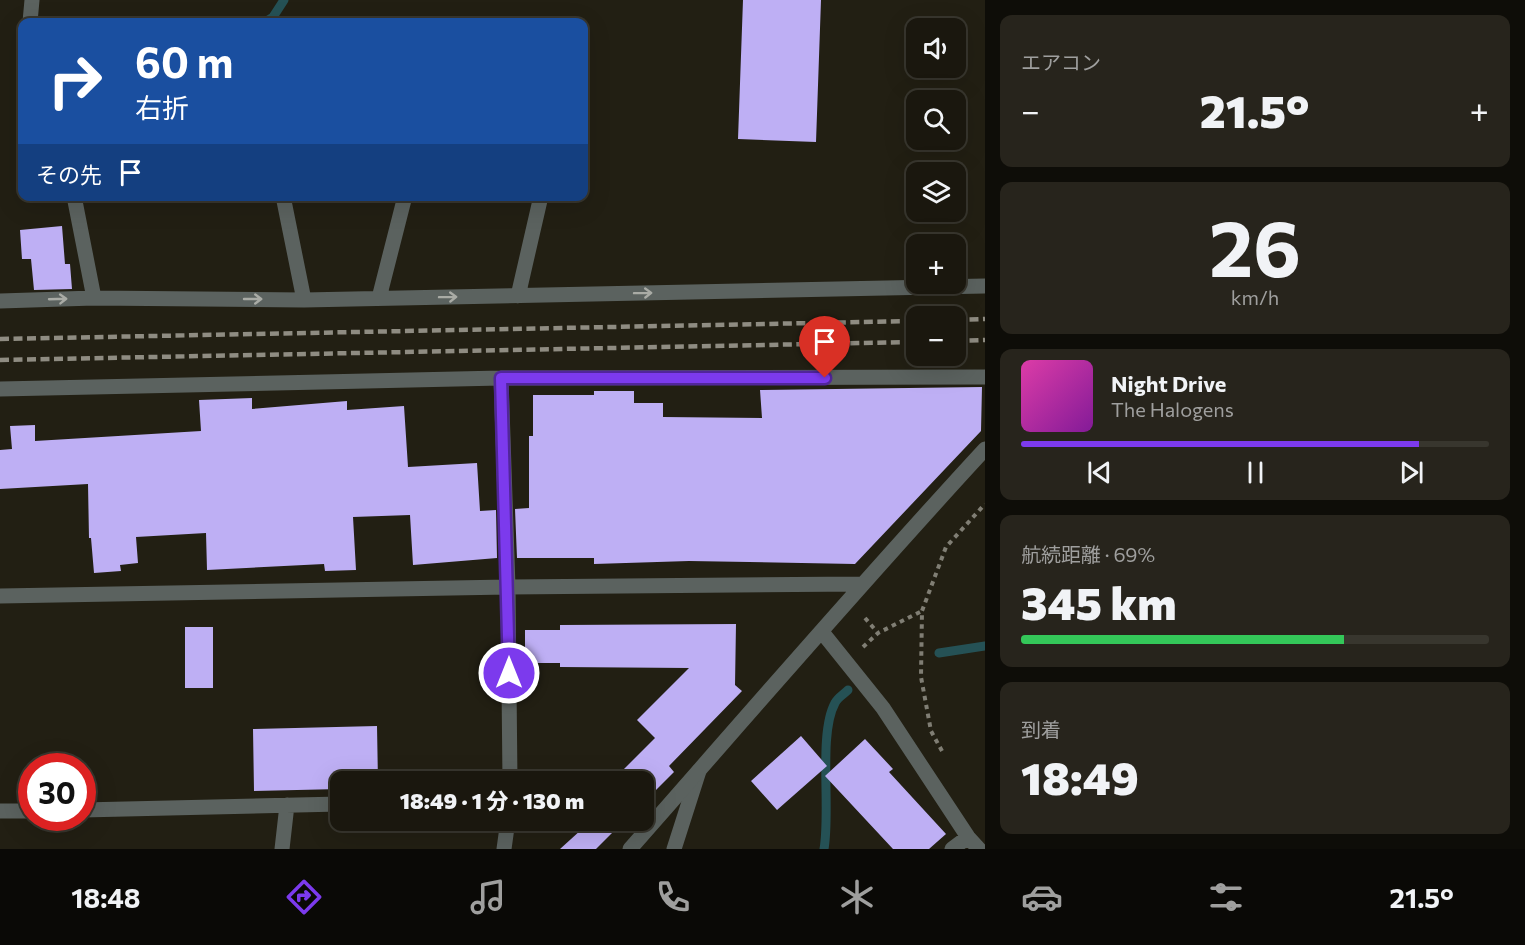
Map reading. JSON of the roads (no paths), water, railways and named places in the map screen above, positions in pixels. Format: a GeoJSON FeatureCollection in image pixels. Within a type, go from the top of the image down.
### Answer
{"type":"FeatureCollection","features":[{"type":"Feature","properties":{"kind":"street"},"geometry":{"type":"LineString","coordinates":[[30,18],[32,0]]}},
{"type":"Feature","properties":{"kind":"street"},"geometry":{"type":"LineString","coordinates":[[75,201],[94,298]]}},
{"type":"Feature","properties":{"kind":"street"},"geometry":{"type":"LineString","coordinates":[[284,201],[304,300]]}},
{"type":"Feature","properties":{"kind":"street"},"geometry":{"type":"LineString","coordinates":[[379,298],[404,201]]}},
{"type":"Feature","properties":{"kind":"street"},"geometry":{"type":"LineString","coordinates":[[518,296],[541,201]]}},
{"type":"Feature","properties":{"kind":"street"},"geometry":{"type":"LineString","coordinates":[[0,301],[94,298],[304,300],[985,286]]}},
{"type":"Feature","properties":{"kind":"street"},"geometry":{"type":"LineString","coordinates":[[0,390],[501,378],[985,377]]}},
{"type":"Feature","properties":{"kind":"street"},"geometry":{"type":"LineString","coordinates":[[501,378],[508,586],[510,771]]}},
{"type":"Feature","properties":{"kind":"street"},"geometry":{"type":"LineString","coordinates":[[630,849],[822,632],[860,584],[985,449]]}},
{"type":"Feature","properties":{"kind":"street"},"geometry":{"type":"LineString","coordinates":[[0,596],[508,586],[860,584]]}},
{"type":"Feature","properties":{"kind":"street"},"geometry":{"type":"LineString","coordinates":[[822,632],[883,708],[973,843],[952,849]]}},
{"type":"Feature","properties":{"kind":"street"},"geometry":{"type":"LineString","coordinates":[[674,849],[699,771]]}},
{"type":"Feature","properties":{"kind":"street"},"geometry":{"type":"LineString","coordinates":[[96,810],[330,804]]}},
{"type":"Feature","properties":{"kind":"street"},"geometry":{"type":"LineString","coordinates":[[282,849],[287,805]]}},
{"type":"Feature","properties":{"kind":"street"},"geometry":{"type":"LineString","coordinates":[[0,812],[18,811]]}},
{"type":"Feature","properties":{"kind":"street"},"geometry":{"type":"LineString","coordinates":[[504,849],[506,831]]}},
{"type":"Feature","properties":{"kind":"waterway"},"geometry":{"type":"LineString","coordinates":[[271,18],[284,0]]}},
{"type":"Feature","properties":{"kind":"waterway"},"geometry":{"type":"LineString","coordinates":[[939,653],[985,646]]}},
{"type":"Feature","properties":{"kind":"waterway"},"geometry":{"type":"LineString","coordinates":[[824,849],[827,733],[835,703],[848,690]]}},
{"type":"Feature","properties":{"kind":"railway"},"geometry":{"type":"LineString","coordinates":[[966,320],[985,319]]}},
{"type":"Feature","properties":{"kind":"railway"},"geometry":{"type":"LineString","coordinates":[[0,339],[906,321]]}},
{"type":"Feature","properties":{"kind":"railway"},"geometry":{"type":"LineString","coordinates":[[966,341],[985,340]]}},
{"type":"Feature","properties":{"kind":"railway"},"geometry":{"type":"LineString","coordinates":[[0,360],[906,342]]}}]}
